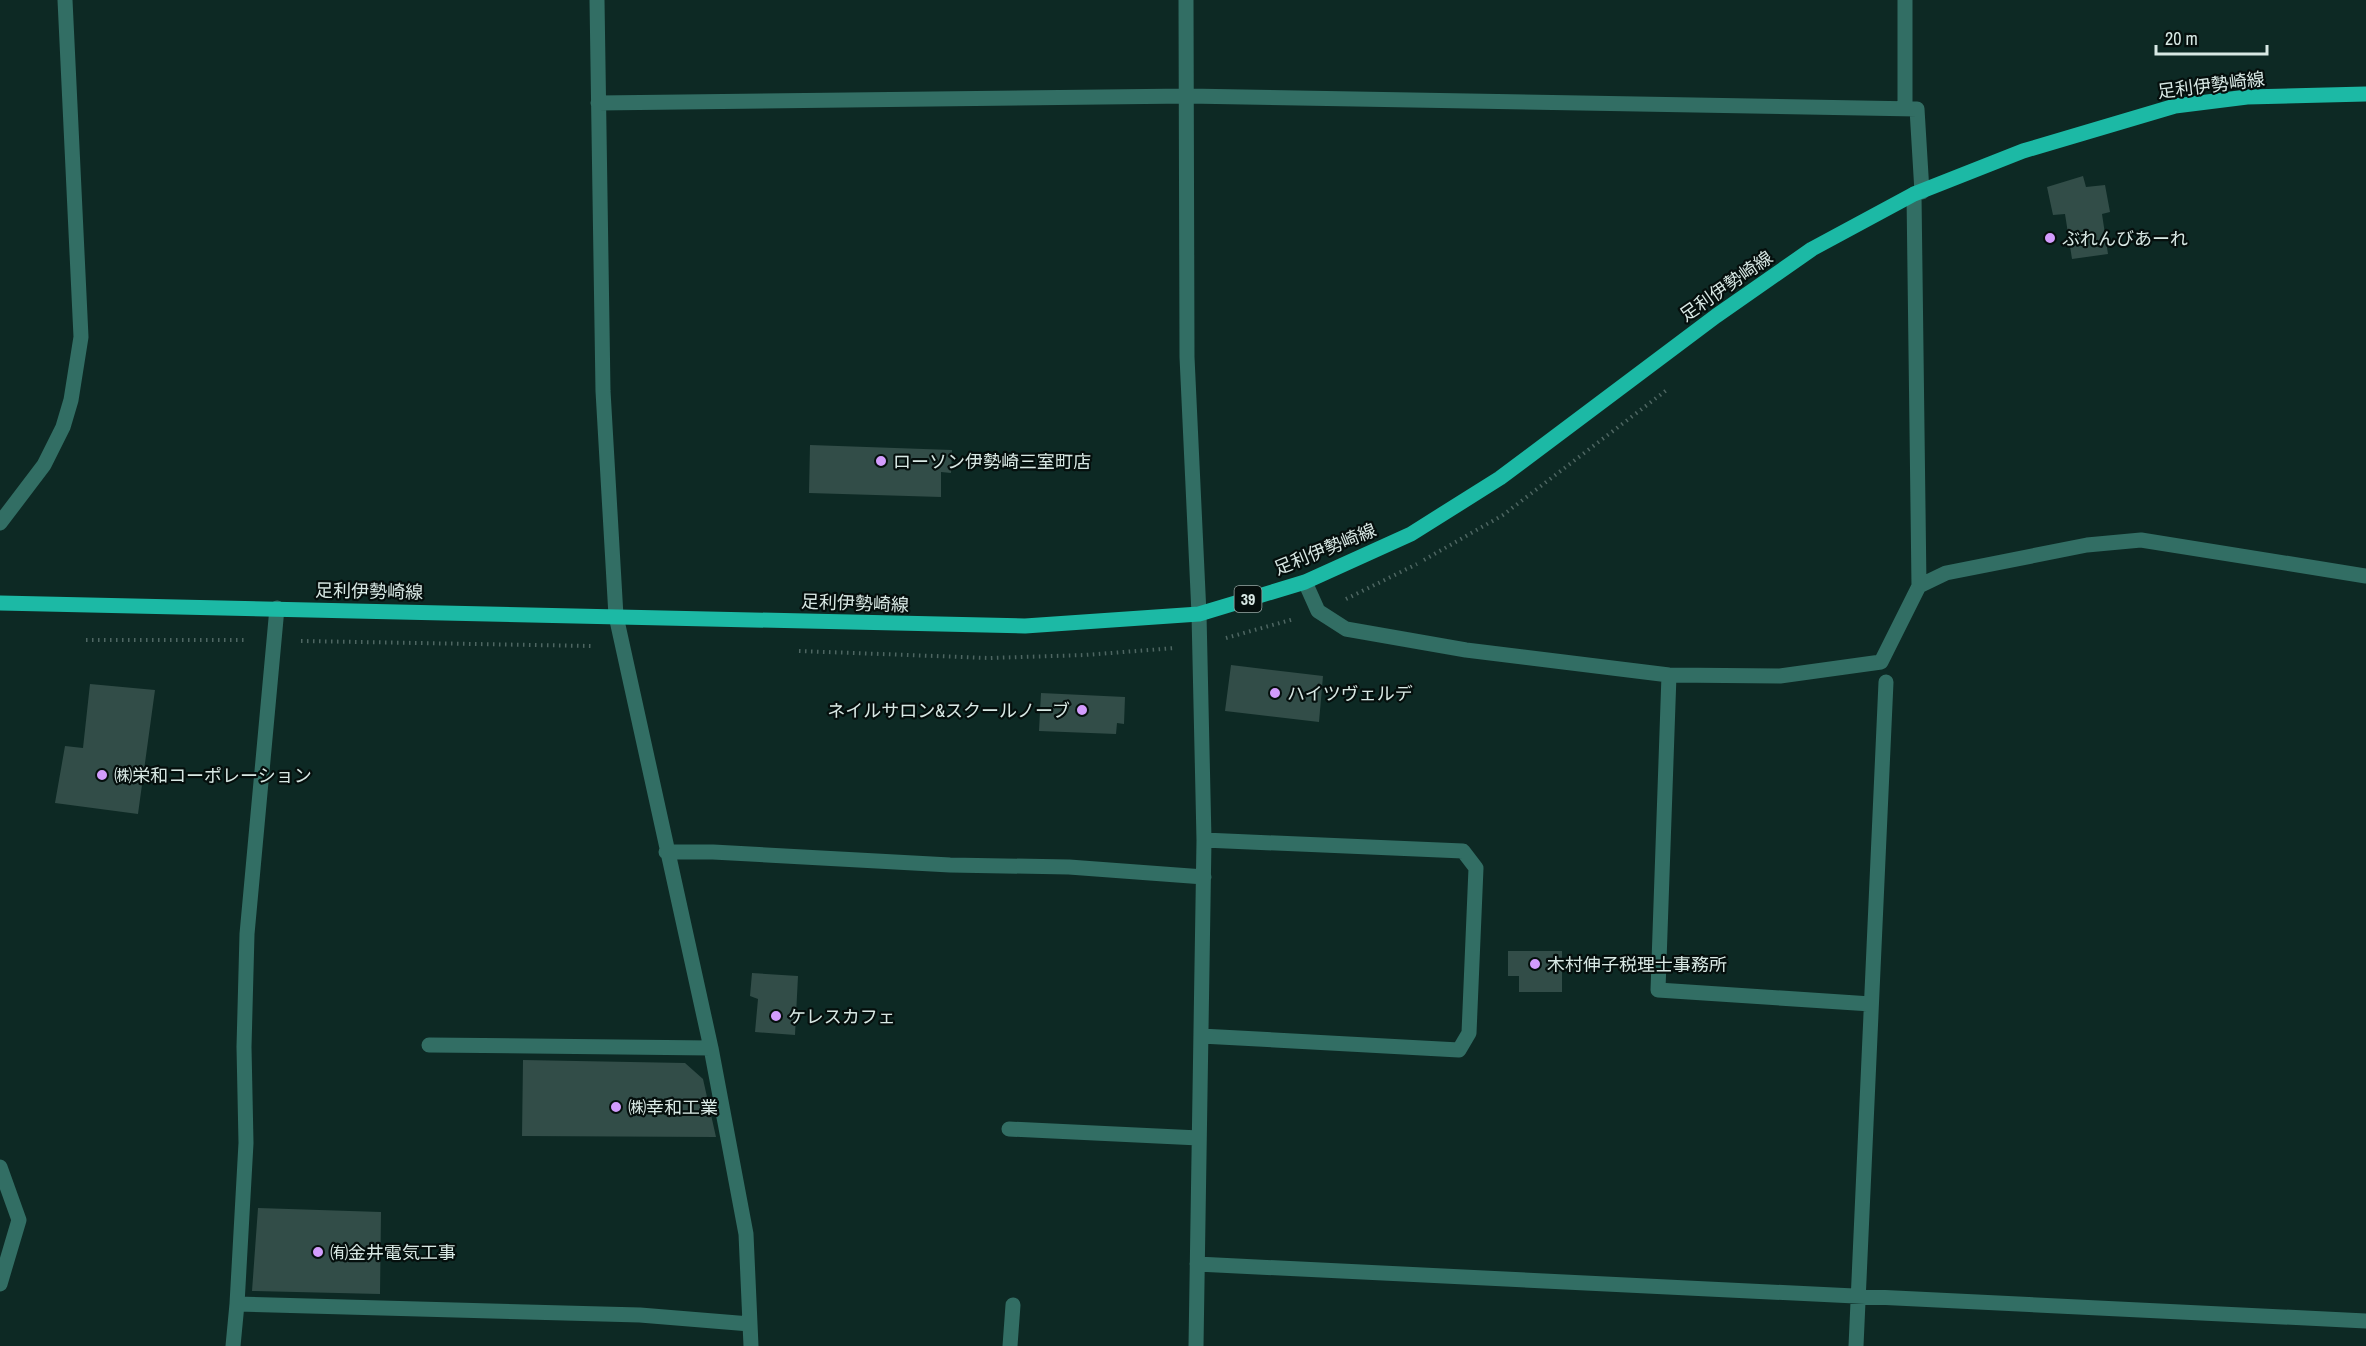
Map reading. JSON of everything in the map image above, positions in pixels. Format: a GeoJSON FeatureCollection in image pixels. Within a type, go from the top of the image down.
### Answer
{"type":"FeatureCollection","features":[{"type":"Feature","properties":{"kind":"main road","name":"足利伊勢崎線"},"geometry":{"type":"LineString","coordinates":[[0,603],[1025,626],[1199,614],[1305,582],[1411,534],[1500,478],[1716,316],[1812,249],[1918,193],[2023,151],[2175,106],[2247,97],[2366,94]]}},
{"type":"Feature","properties":{"kind":"street"},"geometry":{"type":"LineString","coordinates":[[0,523],[44,465],[63,427],[71,400],[81,337],[65,0]]}},
{"type":"Feature","properties":{"kind":"street"},"geometry":{"type":"LineString","coordinates":[[597,0],[603,391],[616,616],[666,852],[711,1048],[746,1234],[751,1346]]}},
{"type":"Feature","properties":{"kind":"street"},"geometry":{"type":"LineString","coordinates":[[1186,0],[1187,357],[1199,614],[1204,840],[1196,1346]]}},
{"type":"Feature","properties":{"kind":"street"},"geometry":{"type":"LineString","coordinates":[[1905,0],[1905,109]]}},
{"type":"Feature","properties":{"kind":"street"},"geometry":{"type":"LineString","coordinates":[[598,103],[1188,96],[1917,109],[1918,586],[1881,662],[1780,676],[1669,675],[1466,650],[1346,629],[1318,610],[1305,582]]}},
{"type":"Feature","properties":{"kind":"street"},"geometry":{"type":"LineString","coordinates":[[1918,586],[1946,573],[2087,545],[2141,540],[2366,576]]}},
{"type":"Feature","properties":{"kind":"street"},"geometry":{"type":"LineString","coordinates":[[233,1346],[246,1143],[244,1047],[247,934],[277,608]]}},
{"type":"Feature","properties":{"kind":"street"},"geometry":{"type":"LineString","coordinates":[[1669,675],[1658,990],[1871,1004]]}},
{"type":"Feature","properties":{"kind":"street"},"geometry":{"type":"LineString","coordinates":[[1856,1346],[1886,682]]}},
{"type":"Feature","properties":{"kind":"street"},"geometry":{"type":"LineString","coordinates":[[1201,1036],[1459,1050],[1469,1032],[1476,868],[1463,851],[1204,840]]}},
{"type":"Feature","properties":{"kind":"street"},"geometry":{"type":"LineString","coordinates":[[666,852],[713,852],[950,865],[1069,867],[1204,877]]}},
{"type":"Feature","properties":{"kind":"street"},"geometry":{"type":"LineString","coordinates":[[429,1045],[711,1048]]}},
{"type":"Feature","properties":{"kind":"street"},"geometry":{"type":"LineString","coordinates":[[1009,1129],[1199,1138]]}},
{"type":"Feature","properties":{"kind":"street"},"geometry":{"type":"LineString","coordinates":[[0,1167],[19,1220],[0,1284]]}},
{"type":"Feature","properties":{"kind":"street"},"geometry":{"type":"LineString","coordinates":[[1197,1264],[2366,1321]]}},
{"type":"Feature","properties":{"kind":"street"},"geometry":{"type":"LineString","coordinates":[[237,1304],[640,1315],[750,1324]]}},
{"type":"Feature","properties":{"kind":"street"},"geometry":{"type":"LineString","coordinates":[[1010,1346],[1013,1305]]}},
{"type":"Feature","properties":{"kind":"path"},"geometry":{"type":"LineString","coordinates":[[1215,641],[1284,623],[1304,615]]}},
{"type":"Feature","properties":{"kind":"path"},"geometry":{"type":"LineString","coordinates":[[86,639],[250,640]]}},
{"type":"Feature","properties":{"kind":"path"},"geometry":{"type":"LineString","coordinates":[[297,641],[591,646]]}},
{"type":"Feature","properties":{"kind":"building"},"geometry":{"type":"Polygon","coordinates":[[[2083,176],[2086,187],[2105,185],[2110,212],[2102,214],[2108,254],[2072,259],[2065,214],[2053,215],[2047,187],[2083,176]]]}},
{"type":"Feature","properties":{"kind":"building","name":"ローソン伊勢崎三室町店"},"geometry":{"type":"Polygon","coordinates":[[[810,445],[952,450],[951,473],[941,472],[941,497],[809,493],[810,445]]]}},
{"type":"Feature","properties":{"kind":"building","name":"ハイツヴェルデ"},"geometry":{"type":"Polygon","coordinates":[[[1231,665],[1323,676],[1319,722],[1225,711],[1231,665]]]}},
{"type":"Feature","properties":{"kind":"building","name":"㈱栄和コーポレーション"},"geometry":{"type":"Polygon","coordinates":[[[90,684],[155,690],[138,814],[55,803],[65,746],[83,748],[90,684]]]}},
{"type":"Feature","properties":{"kind":"building","name":"ネイルサロン&スクールノーブ"},"geometry":{"type":"Polygon","coordinates":[[[1041,693],[1125,697],[1124,724],[1117,723],[1116,734],[1039,731],[1041,693]]]}},
{"type":"Feature","properties":{"kind":"building","name":"木村伸子税理士事務所"},"geometry":{"type":"Polygon","coordinates":[[[1508,951],[1562,951],[1562,992],[1519,992],[1519,976],[1508,976],[1508,951]]]}},
{"type":"Feature","properties":{"kind":"building","name":"ケレスカフェ"},"geometry":{"type":"Polygon","coordinates":[[[752,973],[798,976],[795,1035],[755,1032],[758,999],[750,996],[752,973]]]}},
{"type":"Feature","properties":{"kind":"building","name":"㈱幸和工業"},"geometry":{"type":"Polygon","coordinates":[[[523,1060],[685,1063],[703,1079],[716,1137],[522,1136],[523,1060]]]}},
{"type":"Feature","properties":{"kind":"building","name":"㈲金井電気工事"},"geometry":{"type":"Polygon","coordinates":[[[258,1208],[381,1212],[380,1294],[252,1291],[258,1208]]]}},
{"type":"Feature","properties":{"kind":"place","name":"ぶれんびあーれ"},"geometry":{"type":"Point","coordinates":[2050,238]}},
{"type":"Feature","properties":{"kind":"place","name":"ローソン伊勢崎三室町店"},"geometry":{"type":"Point","coordinates":[881,461]}},
{"type":"Feature","properties":{"kind":"place","name":"ハイツヴェルデ"},"geometry":{"type":"Point","coordinates":[1275,693]}},
{"type":"Feature","properties":{"kind":"place","name":"ネイルサロン&スクールノーブ"},"geometry":{"type":"Point","coordinates":[1082,710]}},
{"type":"Feature","properties":{"kind":"place","name":"㈱栄和コーポレーション"},"geometry":{"type":"Point","coordinates":[102,775]}},
{"type":"Feature","properties":{"kind":"place","name":"木村伸子税理士事務所"},"geometry":{"type":"Point","coordinates":[1535,964]}},
{"type":"Feature","properties":{"kind":"place","name":"ケレスカフェ"},"geometry":{"type":"Point","coordinates":[776,1016]}},
{"type":"Feature","properties":{"kind":"place","name":"㈱幸和工業"},"geometry":{"type":"Point","coordinates":[616,1107]}},
{"type":"Feature","properties":{"kind":"place","name":"㈲金井電気工事"},"geometry":{"type":"Point","coordinates":[318,1252]}}]}
